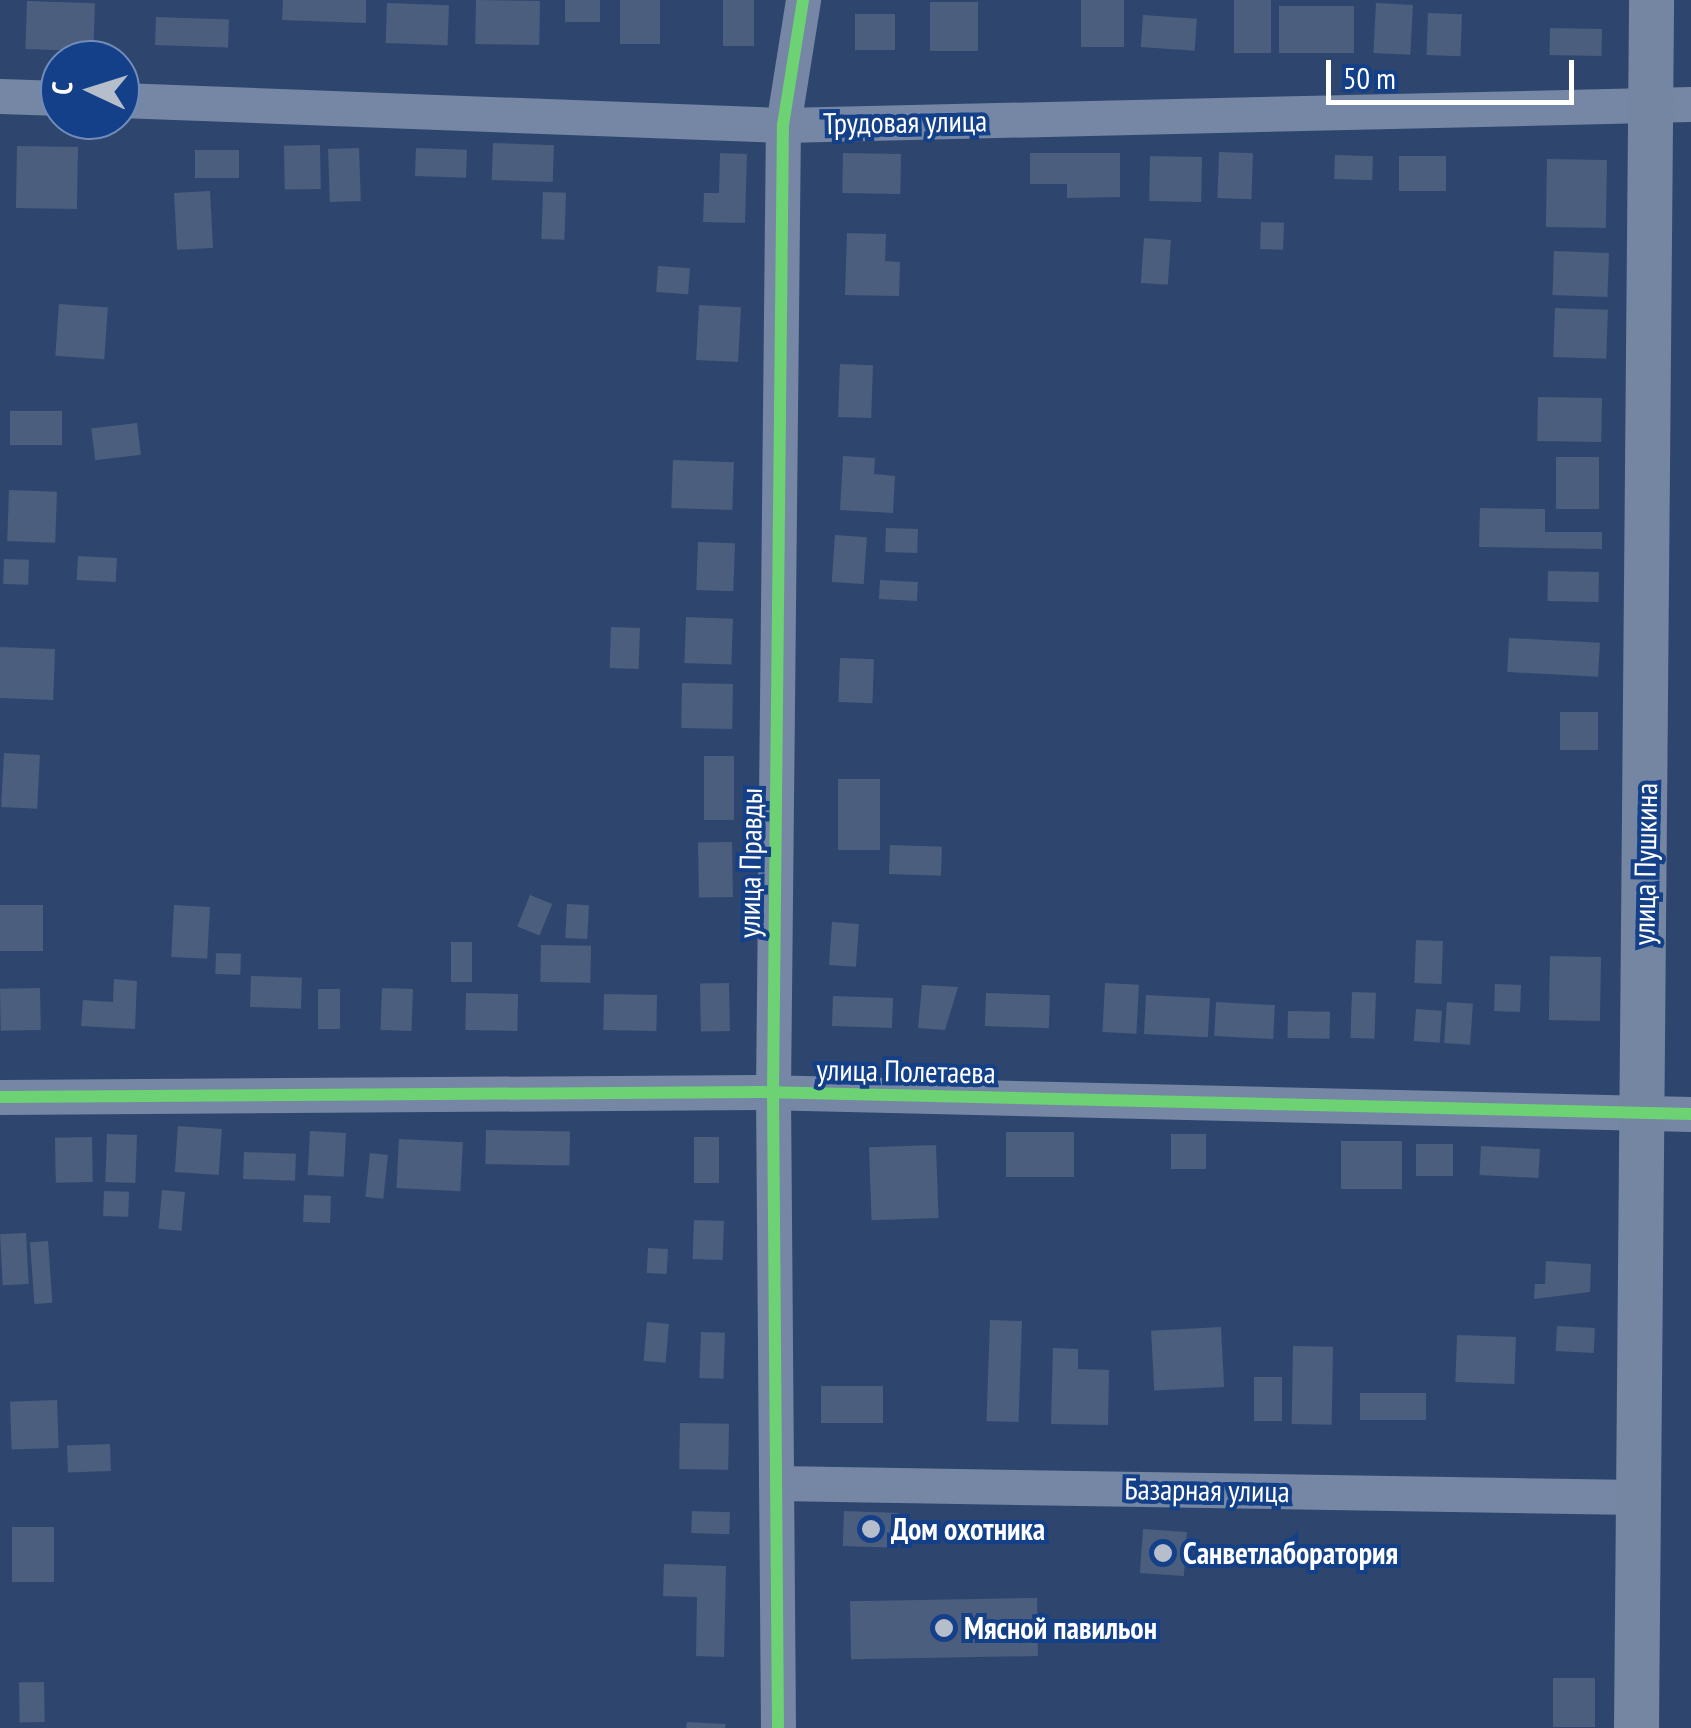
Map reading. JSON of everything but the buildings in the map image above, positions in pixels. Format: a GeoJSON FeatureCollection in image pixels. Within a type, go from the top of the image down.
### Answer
{"type":"FeatureCollection","features":[{"type":"Feature","properties":{"kind":"main road","name":"улица Пушкина"},"geometry":{"type":"LineString","coordinates":[[1636,1728],[1642,1113],[1671,104],[1652,0]]}},
{"type":"Feature","properties":{"kind":"street","name":"улица Правды"},"geometry":{"type":"LineString","coordinates":[[778,1728],[773,1092],[783,125],[803,0]]}},
{"type":"Feature","properties":{"kind":"street"},"geometry":{"type":"LineString","coordinates":[[0,96],[40,97]]}},
{"type":"Feature","properties":{"kind":"street","name":"Трудовая улица"},"geometry":{"type":"LineString","coordinates":[[140,101],[783,125],[1671,104]]}},
{"type":"Feature","properties":{"kind":"street","name":"улица Полетаева"},"geometry":{"type":"LineString","coordinates":[[0,1097],[773,1092],[1691,1114]]}},
{"type":"Feature","properties":{"kind":"street","name":"Базарная улица"},"geometry":{"type":"LineString","coordinates":[[776,1483],[1638,1497]]}},
{"type":"Feature","properties":{"kind":"cycle path"},"geometry":{"type":"LineString","coordinates":[[778,1728],[773,1092],[783,125],[803,0]]}},
{"type":"Feature","properties":{"kind":"cycle path"},"geometry":{"type":"LineString","coordinates":[[0,1097],[760,1092],[1691,1114]]}},
{"type":"Feature","properties":{"kind":"place","name":"Дом охотника"},"geometry":{"type":"Point","coordinates":[871,1529]}},
{"type":"Feature","properties":{"kind":"place","name":"Санветлаборатория"},"geometry":{"type":"Point","coordinates":[1163,1553]}},
{"type":"Feature","properties":{"kind":"place","name":"Мясной павильон"},"geometry":{"type":"Point","coordinates":[944,1628]}}]}
